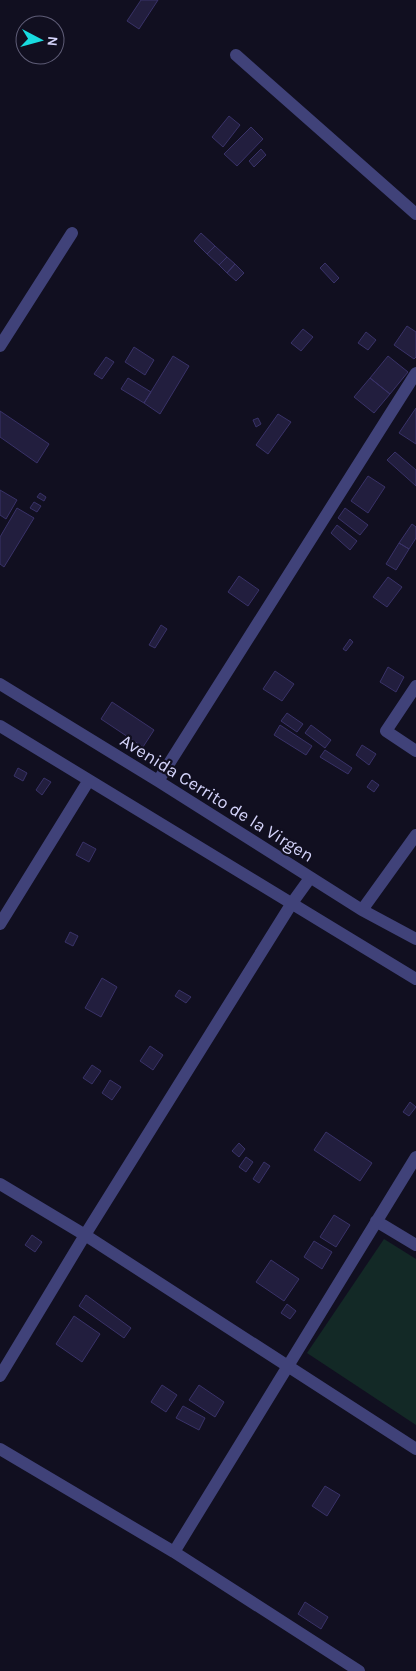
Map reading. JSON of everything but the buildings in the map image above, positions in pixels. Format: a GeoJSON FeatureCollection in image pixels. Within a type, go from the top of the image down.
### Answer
{"type":"FeatureCollection","features":[{"type":"Feature","properties":{"kind":"street"},"geometry":{"type":"LineString","coordinates":[[236,55],[416,214]]}},
{"type":"Feature","properties":{"kind":"street"},"geometry":{"type":"LineString","coordinates":[[0,346],[72,233]]}},
{"type":"Feature","properties":{"kind":"street"},"geometry":{"type":"LineString","coordinates":[[158,781],[416,373]]}},
{"type":"Feature","properties":{"kind":"street","name":"Avenida Cerrito de la Virgen"},"geometry":{"type":"LineString","coordinates":[[0,684],[362,910],[416,939]]}},
{"type":"Feature","properties":{"kind":"street"},"geometry":{"type":"LineString","coordinates":[[416,686],[386,731],[416,751]]}},
{"type":"Feature","properties":{"kind":"street"},"geometry":{"type":"LineString","coordinates":[[0,726],[416,979]]}},
{"type":"Feature","properties":{"kind":"street"},"geometry":{"type":"LineString","coordinates":[[0,924],[89,780]]}},
{"type":"Feature","properties":{"kind":"street"},"geometry":{"type":"LineString","coordinates":[[362,910],[416,836]]}},
{"type":"Feature","properties":{"kind":"street"},"geometry":{"type":"LineString","coordinates":[[0,1376],[292,903],[310,878]]}},
{"type":"Feature","properties":{"kind":"street"},"geometry":{"type":"LineString","coordinates":[[174,1552],[416,1156]]}},
{"type":"Feature","properties":{"kind":"street"},"geometry":{"type":"LineString","coordinates":[[0,1184],[85,1236],[416,1449]]}},
{"type":"Feature","properties":{"kind":"street"},"geometry":{"type":"LineString","coordinates":[[376,1222],[416,1246]]}},
{"type":"Feature","properties":{"kind":"street"},"geometry":{"type":"LineString","coordinates":[[0,1449],[174,1552],[359,1671]]}},
{"type":"Feature","properties":{"kind":"green space"},"geometry":{"type":"Polygon","coordinates":[[[384,1239],[416,1259],[416,1425],[307,1353],[384,1239]]]}}]}
